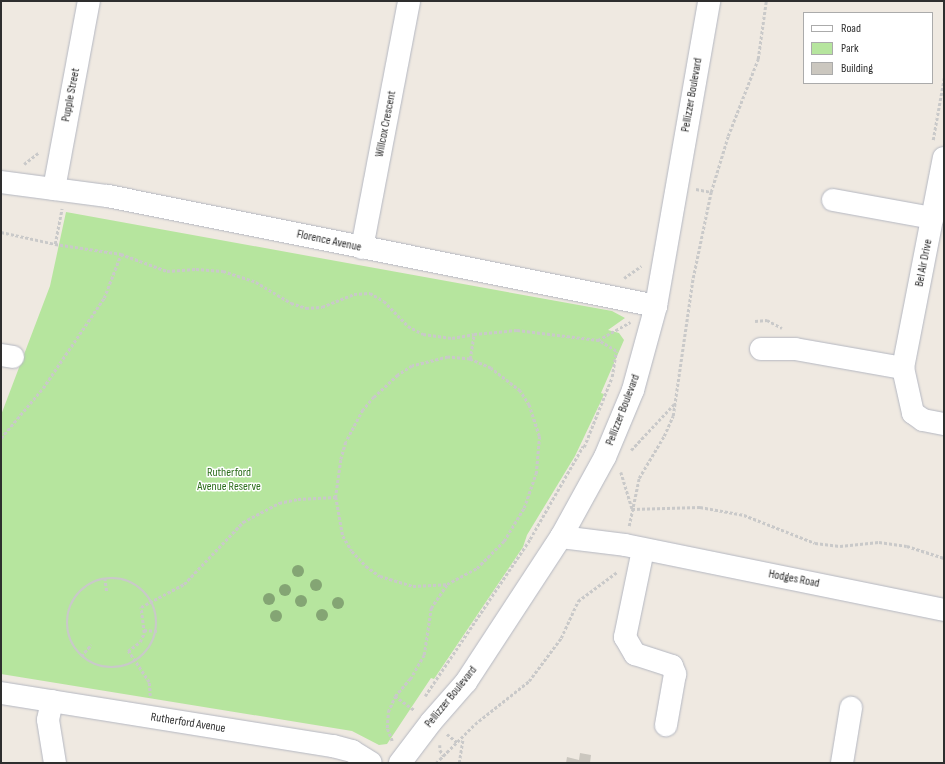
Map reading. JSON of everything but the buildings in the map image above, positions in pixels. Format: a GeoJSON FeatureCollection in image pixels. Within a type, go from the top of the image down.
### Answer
{"type":"FeatureCollection","features":[{"type":"Feature","properties":{"kind":"street","name":"Pupple Street"},"geometry":{"type":"LineString","coordinates":[[55,182],[89,1]]}},
{"type":"Feature","properties":{"kind":"street","name":"Willcox Crescent"},"geometry":{"type":"LineString","coordinates":[[362,248],[410,1]]}},
{"type":"Feature","properties":{"kind":"street","name":"Pellizzer Boulevard"},"geometry":{"type":"LineString","coordinates":[[400,763],[430,722],[466,682],[561,537],[604,457],[633,390],[656,306],[709,1]]}},
{"type":"Feature","properties":{"kind":"street","name":"Bel Air Drive"},"geometry":{"type":"LineString","coordinates":[[938,153],[932,218],[903,368],[913,413],[923,420],[944,424]]}},
{"type":"Feature","properties":{"kind":"street","name":"Florence Avenue"},"geometry":{"type":"LineString","coordinates":[[1,182],[55,182],[108,196],[656,306]]}},
{"type":"Feature","properties":{"kind":"street"},"geometry":{"type":"LineString","coordinates":[[833,200],[932,218]]}},
{"type":"Feature","properties":{"kind":"street"},"geometry":{"type":"LineString","coordinates":[[761,349],[795,349],[903,368]]}},
{"type":"Feature","properties":{"kind":"street","name":"Hodges Road"},"geometry":{"type":"LineString","coordinates":[[561,537],[643,550],[944,610]]}},
{"type":"Feature","properties":{"kind":"street"},"geometry":{"type":"LineString","coordinates":[[643,550],[625,637],[635,654],[672,666],[675,674],[666,726]]}},
{"type":"Feature","properties":{"kind":"street","name":"Rutherford Avenue"},"geometry":{"type":"LineString","coordinates":[[1,693],[341,748],[371,763]]}},
{"type":"Feature","properties":{"kind":"street"},"geometry":{"type":"LineString","coordinates":[[52,701],[48,720],[54,763]]}},
{"type":"Feature","properties":{"kind":"street"},"geometry":{"type":"LineString","coordinates":[[842,763],[851,708]]}},
{"type":"Feature","properties":{"kind":"path"},"geometry":{"type":"LineString","coordinates":[[628,528],[638,478],[664,436],[675,402],[693,278],[711,192],[728,136],[758,60],[766,1]]}},
{"type":"Feature","properties":{"kind":"path"},"geometry":{"type":"LineString","coordinates":[[938,153],[944,78]]}},
{"type":"Feature","properties":{"kind":"path"},"geometry":{"type":"LineString","coordinates":[[21,166],[38,155],[39,148]]}},
{"type":"Feature","properties":{"kind":"path"},"geometry":{"type":"LineString","coordinates":[[25,163],[32,172],[55,182]]}},
{"type":"Feature","properties":{"kind":"path"},"geometry":{"type":"LineString","coordinates":[[1,232],[55,244],[121,254],[167,271],[196,269],[223,271],[256,282],[297,305],[314,308],[332,305],[354,294],[370,293],[384,301],[408,326],[423,334],[452,338],[474,334],[517,330],[598,340],[656,306]]}},
{"type":"Feature","properties":{"kind":"path"},"geometry":{"type":"LineString","coordinates":[[1,438],[43,388],[104,298],[113,281],[121,254]]}},
{"type":"Feature","properties":{"kind":"path"},"geometry":{"type":"LineString","coordinates":[[618,282],[640,268],[642,260]]}},
{"type":"Feature","properties":{"kind":"path"},"geometry":{"type":"LineString","coordinates":[[755,321],[766,320],[786,330]]}},
{"type":"Feature","properties":{"kind":"path"},"geometry":{"type":"LineString","coordinates":[[470,359],[474,334]]}},
{"type":"Feature","properties":{"kind":"path"},"geometry":{"type":"LineString","coordinates":[[448,357],[470,359],[491,368],[520,392],[535,420],[539,436],[539,454],[531,491],[504,541],[477,568],[447,584],[413,586],[380,576],[366,566],[352,551],[343,536],[336,497],[341,460],[346,442],[363,410],[374,397],[398,375],[412,366],[448,357]]}},
{"type":"Feature","properties":{"kind":"path"},"geometry":{"type":"LineString","coordinates":[[629,452],[675,402]]}},
{"type":"Feature","properties":{"kind":"path"},"geometry":{"type":"LineString","coordinates":[[423,698],[522,552],[583,446]]}},
{"type":"Feature","properties":{"kind":"path"},"geometry":{"type":"LineString","coordinates":[[147,717],[151,691],[149,682],[134,662],[128,651],[140,642],[144,630],[141,607],[151,600],[184,584],[243,522],[279,503],[298,499],[336,497]]}},
{"type":"Feature","properties":{"kind":"path"},"geometry":{"type":"LineString","coordinates":[[632,509],[700,507],[744,515],[815,543],[840,546],[879,542],[907,546],[944,558]]}},
{"type":"Feature","properties":{"kind":"path"},"geometry":{"type":"LineString","coordinates":[[436,763],[463,738],[475,724],[529,681],[561,638],[578,601],[586,594],[613,577],[619,566]]}},
{"type":"Feature","properties":{"kind":"path"},"geometry":{"type":"LineString","coordinates":[[105,578],[107,592]]}},
{"type":"Feature","properties":{"kind":"path"},"geometry":{"type":"LineString","coordinates":[[105,578],[118,578],[131,582],[143,589],[151,600],[157,620],[156,631],[149,649],[134,662],[126,666],[107,668],[89,662],[81,656],[70,639],[67,629],[68,609],[72,600],[86,585],[105,578]]}},
{"type":"Feature","properties":{"kind":"path"},"geometry":{"type":"LineString","coordinates":[[392,741],[387,733],[387,720],[395,696],[410,679],[424,655],[431,608],[447,584]]}},
{"type":"Feature","properties":{"kind":"path"},"geometry":{"type":"LineString","coordinates":[[144,630],[156,631]]}},
{"type":"Feature","properties":{"kind":"path"},"geometry":{"type":"LineString","coordinates":[[81,656],[91,645]]}},
{"type":"Feature","properties":{"kind":"path"},"geometry":{"type":"LineString","coordinates":[[395,696],[414,710],[419,704]]}},
{"type":"Feature","properties":{"kind":"path"},"geometry":{"type":"LineString","coordinates":[[444,756],[440,747],[447,734],[458,743]]}},
{"type":"Feature","properties":{"kind":"path"},"geometry":{"type":"LineString","coordinates":[[459,763],[463,738]]}},
{"type":"Feature","properties":{"kind":"green space","name":"Rutherford Avenue Reserve"},"geometry":{"type":"Polygon","coordinates":[[[66,212],[612,311],[625,318],[608,330],[619,333],[624,340],[601,393],[604,394],[602,399],[575,456],[527,535],[523,547],[434,679],[431,678],[387,744],[379,745],[352,731],[1,674],[1,415],[50,286],[66,212]]]}}]}
